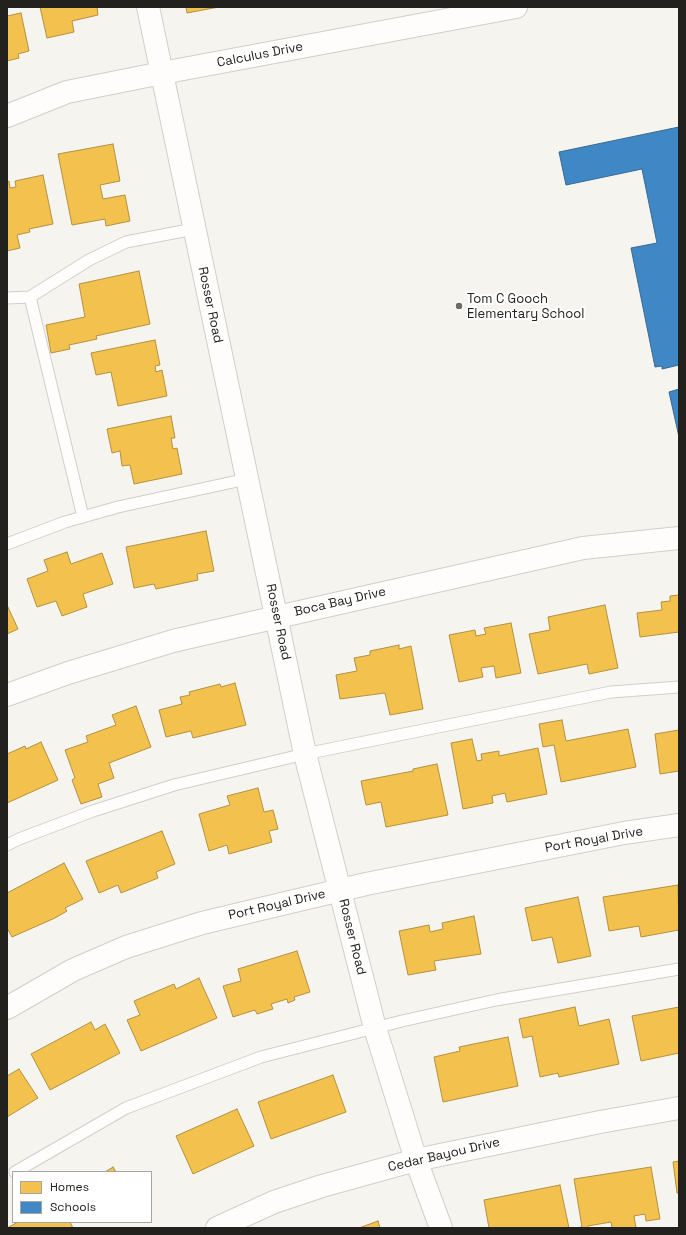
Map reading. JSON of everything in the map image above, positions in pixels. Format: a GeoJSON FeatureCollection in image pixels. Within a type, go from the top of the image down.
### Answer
{"type":"FeatureCollection","features":[{"type":"Feature","properties":{"kind":"street","name":"Rosser Road"},"geometry":{"type":"LineString","coordinates":[[148,7],[305,754],[375,1028],[416,1160],[441,1228]]}},
{"type":"Feature","properties":{"kind":"street","name":"Calculus Drive"},"geometry":{"type":"LineString","coordinates":[[7,116],[67,92],[516,7]]}},
{"type":"Feature","properties":{"kind":"street","name":"Boca Bay Drive"},"geometry":{"type":"LineString","coordinates":[[7,695],[68,673],[173,641],[583,548],[679,538]]}},
{"type":"Feature","properties":{"kind":"street","name":"Port Royal Drive"},"geometry":{"type":"LineString","coordinates":[[7,1008],[73,970],[126,947],[202,923],[340,891],[555,846],[624,833],[679,826]]}},
{"type":"Feature","properties":{"kind":"street","name":"Cedar Bayou Drive"},"geometry":{"type":"LineString","coordinates":[[217,1228],[274,1202],[322,1186],[416,1160],[600,1122],[679,1108]]}},
{"type":"Feature","properties":{"kind":"lane"},"geometry":{"type":"LineString","coordinates":[[7,298],[30,297],[89,260],[126,242],[194,228]]}},
{"type":"Feature","properties":{"kind":"lane"},"geometry":{"type":"LineString","coordinates":[[30,297],[83,517]]}},
{"type":"Feature","properties":{"kind":"lane"},"geometry":{"type":"LineString","coordinates":[[7,544],[65,522],[118,507],[247,479]]}},
{"type":"Feature","properties":{"kind":"lane"},"geometry":{"type":"LineString","coordinates":[[7,845],[20,838],[93,811],[174,784],[305,754],[610,692],[679,687]]}},
{"type":"Feature","properties":{"kind":"lane"},"geometry":{"type":"LineString","coordinates":[[17,1171],[126,1108],[261,1057],[375,1028],[496,1000],[679,969]]}},
{"type":"Feature","properties":{"kind":"building: Homes"},"geometry":{"type":"Polygon","coordinates":[[[40,7],[97,7],[98,15],[72,21],[74,32],[47,38],[40,7]]]}},
{"type":"Feature","properties":{"kind":"building: Homes"},"geometry":{"type":"Polygon","coordinates":[[[186,7],[219,7],[187,13],[186,7]]]}},
{"type":"Feature","properties":{"kind":"building: Homes"},"geometry":{"type":"Polygon","coordinates":[[[21,13],[29,51],[18,54],[19,58],[7,61],[7,16],[21,13]]]}},
{"type":"Feature","properties":{"kind":"building: Homes"},"geometry":{"type":"Polygon","coordinates":[[[113,144],[120,181],[100,185],[103,199],[125,195],[130,221],[106,226],[105,219],[72,225],[58,154],[113,144]]]}},
{"type":"Feature","properties":{"kind":"building: Homes"},"geometry":{"type":"Polygon","coordinates":[[[43,175],[53,224],[29,229],[30,232],[17,235],[20,248],[7,251],[7,182],[9,181],[10,188],[16,187],[15,181],[43,175]]]}},
{"type":"Feature","properties":{"kind":"building: Homes"},"geometry":{"type":"Polygon","coordinates":[[[139,271],[150,324],[96,336],[97,339],[69,345],[70,349],[51,353],[46,325],[85,317],[79,284],[139,271]]]}},
{"type":"Feature","properties":{"kind":"building: Homes"},"geometry":{"type":"Polygon","coordinates":[[[155,340],[160,365],[155,366],[156,372],[162,370],[167,396],[118,406],[111,372],[96,375],[91,353],[155,340]]]}},
{"type":"Feature","properties":{"kind":"building: Homes"},"geometry":{"type":"Polygon","coordinates":[[[171,416],[175,438],[171,438],[173,449],[177,448],[182,474],[134,484],[130,465],[122,466],[120,451],[112,453],[107,429],[171,416]]]}},
{"type":"Feature","properties":{"kind":"building: Homes"},"geometry":{"type":"Polygon","coordinates":[[[206,531],[214,571],[197,574],[198,580],[156,589],[154,584],[134,588],[126,547],[206,531]]]}},
{"type":"Feature","properties":{"kind":"building: Homes"},"geometry":{"type":"Polygon","coordinates":[[[67,552],[71,564],[102,553],[113,584],[83,594],[87,607],[62,616],[56,601],[37,607],[27,579],[48,571],[44,560],[67,552]]]}},
{"type":"Feature","properties":{"kind":"building: Homes"},"geometry":{"type":"Polygon","coordinates":[[[679,595],[679,632],[640,637],[637,613],[662,610],[661,602],[670,601],[670,596],[679,595]]]}},
{"type":"Feature","properties":{"kind":"building: Homes"},"geometry":{"type":"Polygon","coordinates":[[[7,605],[18,629],[7,634],[7,605]]]}},
{"type":"Feature","properties":{"kind":"building: Homes"},"geometry":{"type":"Polygon","coordinates":[[[605,605],[618,668],[589,674],[587,664],[538,674],[529,634],[550,630],[548,617],[605,605]]]}},
{"type":"Feature","properties":{"kind":"building: Homes"},"geometry":{"type":"Polygon","coordinates":[[[511,623],[521,673],[496,678],[494,666],[481,668],[483,677],[459,682],[449,635],[475,630],[476,636],[486,634],[484,628],[511,623]]]}},
{"type":"Feature","properties":{"kind":"building: Homes"},"geometry":{"type":"Polygon","coordinates":[[[399,645],[399,649],[411,646],[423,709],[390,715],[385,693],[340,699],[336,675],[357,671],[354,658],[370,655],[370,651],[399,645]]]}},
{"type":"Feature","properties":{"kind":"building: Homes"},"geometry":{"type":"Polygon","coordinates":[[[235,683],[246,725],[193,738],[191,731],[166,737],[159,710],[182,704],[180,697],[190,695],[189,692],[220,684],[221,687],[235,683]]]}},
{"type":"Feature","properties":{"kind":"building: Homes"},"geometry":{"type":"Polygon","coordinates":[[[136,706],[151,747],[109,763],[114,778],[98,784],[102,797],[81,804],[72,780],[75,778],[65,750],[88,742],[86,736],[116,725],[112,715],[136,706]]]}},
{"type":"Feature","properties":{"kind":"building: Homes"},"geometry":{"type":"Polygon","coordinates":[[[562,720],[566,741],[628,729],[636,767],[561,782],[554,745],[543,747],[539,724],[562,720]]]}},
{"type":"Feature","properties":{"kind":"building: Homes"},"geometry":{"type":"Polygon","coordinates":[[[679,730],[679,771],[660,774],[655,734],[679,730]]]}},
{"type":"Feature","properties":{"kind":"building: Homes"},"geometry":{"type":"Polygon","coordinates":[[[472,739],[477,761],[482,760],[481,754],[499,751],[499,756],[538,748],[547,794],[507,802],[505,793],[492,796],[493,803],[463,809],[451,743],[472,739]]]}},
{"type":"Feature","properties":{"kind":"building: Homes"},"geometry":{"type":"Polygon","coordinates":[[[41,742],[58,780],[7,803],[7,754],[25,746],[26,749],[41,742]]]}},
{"type":"Feature","properties":{"kind":"building: Homes"},"geometry":{"type":"Polygon","coordinates":[[[437,764],[448,815],[386,827],[381,802],[366,805],[361,781],[413,771],[413,769],[437,764]]]}},
{"type":"Feature","properties":{"kind":"building: Homes"},"geometry":{"type":"Polygon","coordinates":[[[258,788],[264,812],[273,810],[278,829],[269,831],[272,842],[229,854],[227,845],[209,851],[199,814],[230,805],[227,796],[258,788]]]}},
{"type":"Feature","properties":{"kind":"building: Homes"},"geometry":{"type":"Polygon","coordinates":[[[162,831],[175,864],[156,872],[158,878],[121,893],[118,885],[99,893],[86,861],[162,831]]]}},
{"type":"Feature","properties":{"kind":"building: Homes"},"geometry":{"type":"Polygon","coordinates":[[[64,863],[83,899],[65,908],[67,911],[55,918],[12,937],[7,928],[7,893],[64,863]]]}},
{"type":"Feature","properties":{"kind":"building: Homes"},"geometry":{"type":"Polygon","coordinates":[[[678,885],[679,930],[641,937],[639,926],[609,931],[603,897],[678,885]]]}},
{"type":"Feature","properties":{"kind":"building: Homes"},"geometry":{"type":"Polygon","coordinates":[[[578,897],[591,956],[558,963],[552,937],[532,941],[525,908],[578,897]]]}},
{"type":"Feature","properties":{"kind":"building: Homes"},"geometry":{"type":"Polygon","coordinates":[[[474,916],[481,954],[434,961],[436,970],[408,975],[399,931],[429,925],[430,932],[443,929],[442,923],[474,916]]]}},
{"type":"Feature","properties":{"kind":"building: Homes"},"geometry":{"type":"Polygon","coordinates":[[[297,951],[310,992],[294,997],[295,1000],[288,1003],[287,999],[271,1004],[273,1009],[257,1014],[255,1010],[233,1017],[223,986],[241,981],[238,969],[297,951]]]}},
{"type":"Feature","properties":{"kind":"building: Homes"},"geometry":{"type":"Polygon","coordinates":[[[199,978],[217,1018],[141,1051],[127,1020],[140,1015],[134,1001],[174,984],[176,989],[199,978]]]}},
{"type":"Feature","properties":{"kind":"building: Homes"},"geometry":{"type":"Polygon","coordinates":[[[575,1007],[579,1026],[609,1019],[619,1064],[559,1077],[558,1073],[540,1077],[532,1036],[523,1038],[519,1019],[575,1007]]]}},
{"type":"Feature","properties":{"kind":"building: Homes"},"geometry":{"type":"Polygon","coordinates":[[[679,1007],[679,1053],[641,1061],[632,1016],[679,1007]]]}},
{"type":"Feature","properties":{"kind":"building: Homes"},"geometry":{"type":"Polygon","coordinates":[[[91,1022],[95,1030],[105,1024],[120,1053],[50,1090],[31,1054],[91,1022]]]}},
{"type":"Feature","properties":{"kind":"building: Homes"},"geometry":{"type":"Polygon","coordinates":[[[508,1037],[518,1086],[443,1102],[434,1057],[460,1051],[459,1047],[508,1037]]]}},
{"type":"Feature","properties":{"kind":"building: Homes"},"geometry":{"type":"Polygon","coordinates":[[[19,1069],[38,1098],[7,1117],[7,1076],[19,1069]]]}},
{"type":"Feature","properties":{"kind":"building: Homes"},"geometry":{"type":"Polygon","coordinates":[[[333,1075],[346,1112],[271,1139],[258,1102],[333,1075]]]}},
{"type":"Feature","properties":{"kind":"building: Homes"},"geometry":{"type":"Polygon","coordinates":[[[237,1109],[254,1146],[193,1174],[176,1136],[237,1109]]]}},
{"type":"Feature","properties":{"kind":"building: Homes"},"geometry":{"type":"Polygon","coordinates":[[[679,1161],[679,1193],[677,1193],[673,1162],[679,1161]]]}},
{"type":"Feature","properties":{"kind":"building: Homes"},"geometry":{"type":"Polygon","coordinates":[[[113,1167],[115,1171],[107,1171],[113,1167]]]}},
{"type":"Feature","properties":{"kind":"building: Homes"},"geometry":{"type":"Polygon","coordinates":[[[651,1167],[660,1219],[646,1221],[645,1214],[634,1216],[636,1228],[612,1228],[611,1222],[588,1226],[588,1228],[574,1228],[582,1227],[574,1179],[651,1167]]]}},
{"type":"Feature","properties":{"kind":"building: Homes"},"geometry":{"type":"Polygon","coordinates":[[[560,1185],[569,1228],[489,1228],[484,1200],[560,1185]]]}},
{"type":"Feature","properties":{"kind":"building: Homes"},"geometry":{"type":"Polygon","coordinates":[[[378,1221],[380,1228],[359,1228],[378,1221]]]}},
{"type":"Feature","properties":{"kind":"building: Homes"},"geometry":{"type":"Polygon","coordinates":[[[16,1223],[70,1223],[73,1228],[7,1228],[16,1223]]]}},
{"type":"Feature","properties":{"kind":"building: Schools"},"geometry":{"type":"Polygon","coordinates":[[[679,127],[679,365],[662,369],[662,366],[655,367],[631,248],[657,243],[642,169],[566,185],[559,152],[679,127]]]}},
{"type":"Feature","properties":{"kind":"building: Schools"},"geometry":{"type":"Polygon","coordinates":[[[679,389],[679,437],[669,392],[679,389]]]}},
{"type":"Feature","properties":{"kind":"place","name":"Tom C Gooch Elementary School"},"geometry":{"type":"Point","coordinates":[459,306]}}]}
